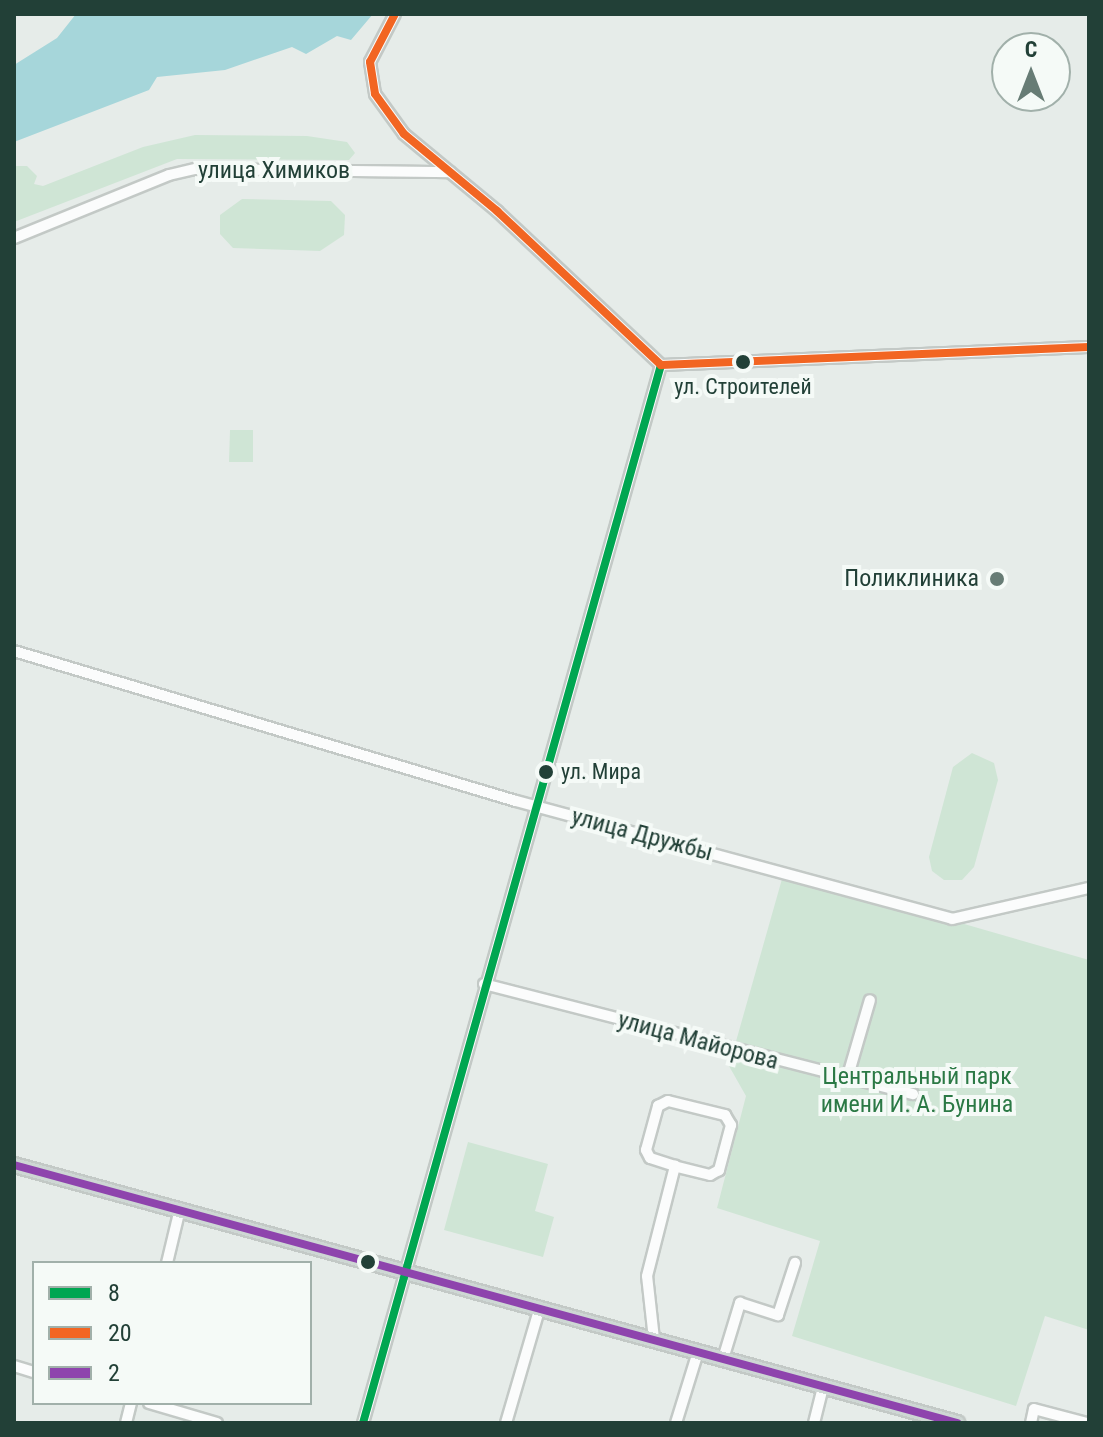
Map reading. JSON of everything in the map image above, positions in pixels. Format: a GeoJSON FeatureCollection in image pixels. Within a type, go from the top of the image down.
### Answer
{"type":"FeatureCollection","features":[{"type":"Feature","properties":{"kind":"main road"},"geometry":{"type":"LineString","coordinates":[[14,1165],[957,1423]]}},
{"type":"Feature","properties":{"kind":"street"},"geometry":{"type":"LineString","coordinates":[[395,14],[370,62],[375,94],[404,134],[450,172],[661,365],[1089,347]]}},
{"type":"Feature","properties":{"kind":"street","name":"улица Химиков"},"geometry":{"type":"LineString","coordinates":[[14,238],[169,175],[196,169],[450,172]]}},
{"type":"Feature","properties":{"kind":"street"},"geometry":{"type":"LineString","coordinates":[[363,1423],[484,984],[661,365]]}},
{"type":"Feature","properties":{"kind":"street","name":"улица Дружбы"},"geometry":{"type":"LineString","coordinates":[[14,651],[535,806],[952,919],[1089,888]]}},
{"type":"Feature","properties":{"kind":"street","name":"улица Майорова"},"geometry":{"type":"LineString","coordinates":[[484,984],[913,1094]]}},
{"type":"Feature","properties":{"kind":"street"},"geometry":{"type":"LineString","coordinates":[[847,1079],[870,1000]]}},
{"type":"Feature","properties":{"kind":"street"},"geometry":{"type":"LineString","coordinates":[[668,1101],[725,1115],[731,1125],[719,1170],[710,1175],[675,1166],[650,1158],[646,1150],[658,1106],[668,1101]]}},
{"type":"Feature","properties":{"kind":"street"},"geometry":{"type":"LineString","coordinates":[[654,1339],[647,1276],[675,1166]]}},
{"type":"Feature","properties":{"kind":"street"},"geometry":{"type":"LineString","coordinates":[[167,1261],[180,1209]]}},
{"type":"Feature","properties":{"kind":"street"},"geometry":{"type":"LineString","coordinates":[[723,1359],[740,1303],[778,1315],[795,1263]]}},
{"type":"Feature","properties":{"kind":"street"},"geometry":{"type":"LineString","coordinates":[[506,1423],[540,1307]]}},
{"type":"Feature","properties":{"kind":"street"},"geometry":{"type":"LineString","coordinates":[[676,1423],[698,1352]]}},
{"type":"Feature","properties":{"kind":"street"},"geometry":{"type":"LineString","coordinates":[[814,1423],[823,1387]]}},
{"type":"Feature","properties":{"kind":"street"},"geometry":{"type":"LineString","coordinates":[[156,1405],[217,1423]]}},
{"type":"Feature","properties":{"kind":"street"},"geometry":{"type":"LineString","coordinates":[[1031,1423],[1034,1409],[1087,1423]]}},
{"type":"Feature","properties":{"kind":"green space"},"geometry":{"type":"Polygon","coordinates":[[[195,135],[307,136],[347,142],[355,153],[349,160],[177,159],[14,222],[14,166],[27,166],[37,176],[34,184],[43,186],[143,147],[195,135]]]}},
{"type":"Feature","properties":{"kind":"green space"},"geometry":{"type":"Polygon","coordinates":[[[242,199],[331,201],[345,215],[344,235],[320,251],[233,248],[220,234],[220,215],[242,199]]]}},
{"type":"Feature","properties":{"kind":"green space"},"geometry":{"type":"Polygon","coordinates":[[[230,430],[253,430],[253,462],[229,462],[230,430]]]}},
{"type":"Feature","properties":{"kind":"green space"},"geometry":{"type":"Polygon","coordinates":[[[972,753],[994,763],[998,780],[974,867],[962,880],[944,880],[932,871],[929,857],[953,767],[972,753]]]}},
{"type":"Feature","properties":{"kind":"green space","name":"Центральный парк имени И. А. Бунина"},"geometry":{"type":"Polygon","coordinates":[[[782,879],[853,892],[1089,960],[1089,1330],[1045,1316],[1016,1406],[792,1336],[820,1241],[717,1208],[746,1096],[729,1066],[782,879]]]}},
{"type":"Feature","properties":{"kind":"green space"},"geometry":{"type":"Polygon","coordinates":[[[468,1142],[548,1164],[535,1211],[554,1217],[543,1257],[444,1230],[468,1142]]]}},
{"type":"Feature","properties":{"kind":"water"},"geometry":{"type":"Polygon","coordinates":[[[76,14],[373,14],[351,40],[337,36],[306,54],[292,47],[225,70],[157,77],[149,90],[14,142],[14,65],[57,38],[76,14]]]}},
{"type":"Feature","properties":{"kind":"transit line","name":"20"},"geometry":{"type":"LineString","coordinates":[[395,14],[370,62],[375,94],[404,134],[497,211],[661,365],[1089,347]]}},
{"type":"Feature","properties":{"kind":"transit line","name":"8"},"geometry":{"type":"LineString","coordinates":[[363,1423],[661,365]]}},
{"type":"Feature","properties":{"kind":"transit line","name":"2"},"geometry":{"type":"LineString","coordinates":[[14,1165],[957,1423]]}},
{"type":"Feature","properties":{"kind":"place","name":"ул. Строителей"},"geometry":{"type":"Point","coordinates":[743,362]}},
{"type":"Feature","properties":{"kind":"place","name":"Поликлиника"},"geometry":{"type":"Point","coordinates":[997,579]}},
{"type":"Feature","properties":{"kind":"place","name":"ул. Мира"},"geometry":{"type":"Point","coordinates":[546,772]}}]}
